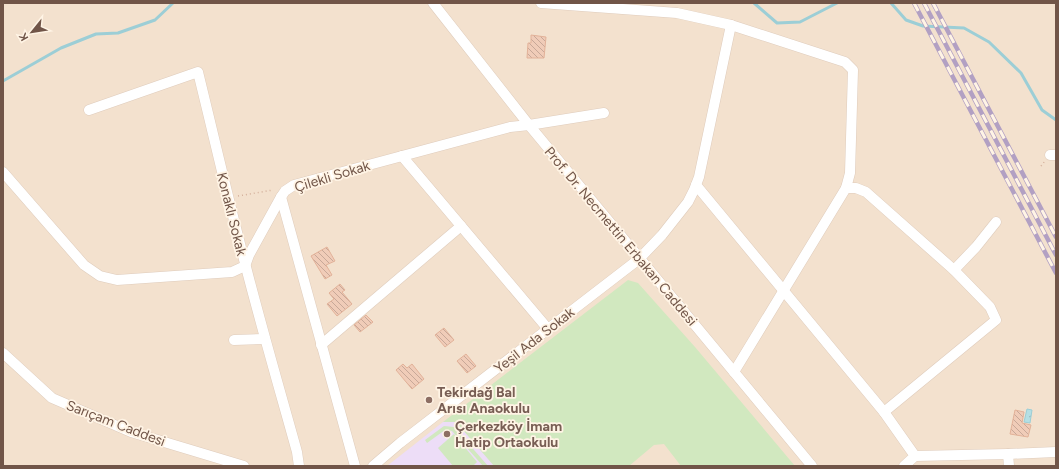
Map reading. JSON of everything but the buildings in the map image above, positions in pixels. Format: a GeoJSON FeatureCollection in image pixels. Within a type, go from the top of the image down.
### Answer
{"type":"FeatureCollection","features":[{"type":"Feature","properties":{"kind":"street","name":"Prof. Dr. Necmettin Erbakan Caddesi"},"geometry":{"type":"LineString","coordinates":[[433,3],[529,125],[812,466]]}},
{"type":"Feature","properties":{"kind":"street"},"geometry":{"type":"LineString","coordinates":[[542,3],[677,13],[731,25],[845,62],[853,70],[850,173],[846,188],[734,372]]}},
{"type":"Feature","properties":{"kind":"street","name":"Yeşil Ada Sokak"},"geometry":{"type":"LineString","coordinates":[[373,466],[400,443],[639,259],[662,235],[688,202],[699,178],[731,25]]}},
{"type":"Feature","properties":{"kind":"street","name":"Konaklı Sokak"},"geometry":{"type":"LineString","coordinates":[[89,110],[198,72],[245,266],[297,452],[299,466]]}},
{"type":"Feature","properties":{"kind":"street","name":"Çilekli Sokak"},"geometry":{"type":"LineString","coordinates":[[245,266],[249,255],[283,194],[294,185],[510,127],[604,113]]}},
{"type":"Feature","properties":{"kind":"street"},"geometry":{"type":"LineString","coordinates":[[402,156],[548,329]]}},
{"type":"Feature","properties":{"kind":"street"},"geometry":{"type":"LineString","coordinates":[[3,172],[84,265],[100,276],[117,280],[232,272],[245,266]]}},
{"type":"Feature","properties":{"kind":"street"},"geometry":{"type":"LineString","coordinates":[[696,185],[884,412],[915,456]]}},
{"type":"Feature","properties":{"kind":"street"},"geometry":{"type":"LineString","coordinates":[[846,188],[856,188],[866,192],[954,270],[990,307],[996,320],[884,412]]}},
{"type":"Feature","properties":{"kind":"street"},"geometry":{"type":"LineString","coordinates":[[283,194],[321,345],[354,466]]}},
{"type":"Feature","properties":{"kind":"street"},"geometry":{"type":"LineString","coordinates":[[954,270],[976,247],[996,222]]}},
{"type":"Feature","properties":{"kind":"street"},"geometry":{"type":"LineString","coordinates":[[321,345],[461,226]]}},
{"type":"Feature","properties":{"kind":"street"},"geometry":{"type":"LineString","coordinates":[[234,340],[265,339]]}},
{"type":"Feature","properties":{"kind":"street","name":"Sarıçam Caddesi"},"geometry":{"type":"LineString","coordinates":[[3,352],[52,398],[131,432],[244,466]]}},
{"type":"Feature","properties":{"kind":"street"},"geometry":{"type":"LineString","coordinates":[[297,452],[306,466]]}},
{"type":"Feature","properties":{"kind":"street"},"geometry":{"type":"LineString","coordinates":[[904,466],[915,456],[1056,452]]}},
{"type":"Feature","properties":{"kind":"street"},"geometry":{"type":"LineString","coordinates":[[1008,454],[1009,466]]}},
{"type":"Feature","properties":{"kind":"path"},"geometry":{"type":"LineString","coordinates":[[228,198],[278,190],[283,194]]}},
{"type":"Feature","properties":{"kind":"shaded area"},"geometry":{"type":"Polygon","coordinates":[[[3,3],[1056,3],[1056,466],[3,466],[3,3]]]}},
{"type":"Feature","properties":{"kind":"shaded area","name":"Çerkezköy İmam Hatip Ortaokulu"},"geometry":{"type":"Polygon","coordinates":[[[443,422],[456,422],[495,466],[387,466],[443,422]]]}},
{"type":"Feature","properties":{"kind":"green space"},"geometry":{"type":"Polygon","coordinates":[[[628,280],[638,283],[695,347],[795,466],[681,466],[664,444],[654,445],[629,466],[494,466],[456,422],[443,422],[628,280]]]}},
{"type":"Feature","properties":{"kind":"green space"},"geometry":{"type":"Polygon","coordinates":[[[444,426],[454,427],[488,466],[483,466],[452,431],[445,430],[427,443],[425,440],[444,426]]]}},
{"type":"Feature","properties":{"kind":"green space"},"geometry":{"type":"Polygon","coordinates":[[[454,434],[477,462],[473,466],[453,466],[438,448],[454,434]]]}},
{"type":"Feature","properties":{"kind":"water"},"geometry":{"type":"Polygon","coordinates":[[[1027,409],[1032,410],[1030,423],[1024,422],[1027,409]]]}},
{"type":"Feature","properties":{"kind":"waterway"},"geometry":{"type":"LineString","coordinates":[[3,81],[61,48],[96,34],[118,33],[155,20],[173,3]]}},
{"type":"Feature","properties":{"kind":"waterway"},"geometry":{"type":"LineString","coordinates":[[754,3],[777,23],[800,22],[837,3]]}},
{"type":"Feature","properties":{"kind":"waterway"},"geometry":{"type":"LineString","coordinates":[[891,3],[906,20],[923,26],[964,28],[989,42],[1021,73],[1042,110],[1056,120]]}},
{"type":"Feature","properties":{"kind":"railway"},"geometry":{"type":"LineString","coordinates":[[914,3],[1056,273]]}},
{"type":"Feature","properties":{"kind":"railway"},"geometry":{"type":"LineString","coordinates":[[924,3],[1056,255]]}},
{"type":"Feature","properties":{"kind":"railway"},"geometry":{"type":"LineString","coordinates":[[933,3],[1056,237]]}},
{"type":"Feature","properties":{"kind":"place","name":"Tekirdağ Bal Arısı Anaokulu"},"geometry":{"type":"Point","coordinates":[429,400]}},
{"type":"Feature","properties":{"kind":"place","name":"Çerkezköy İmam Hatip Ortaokulu"},"geometry":{"type":"Point","coordinates":[447,434]}}]}
